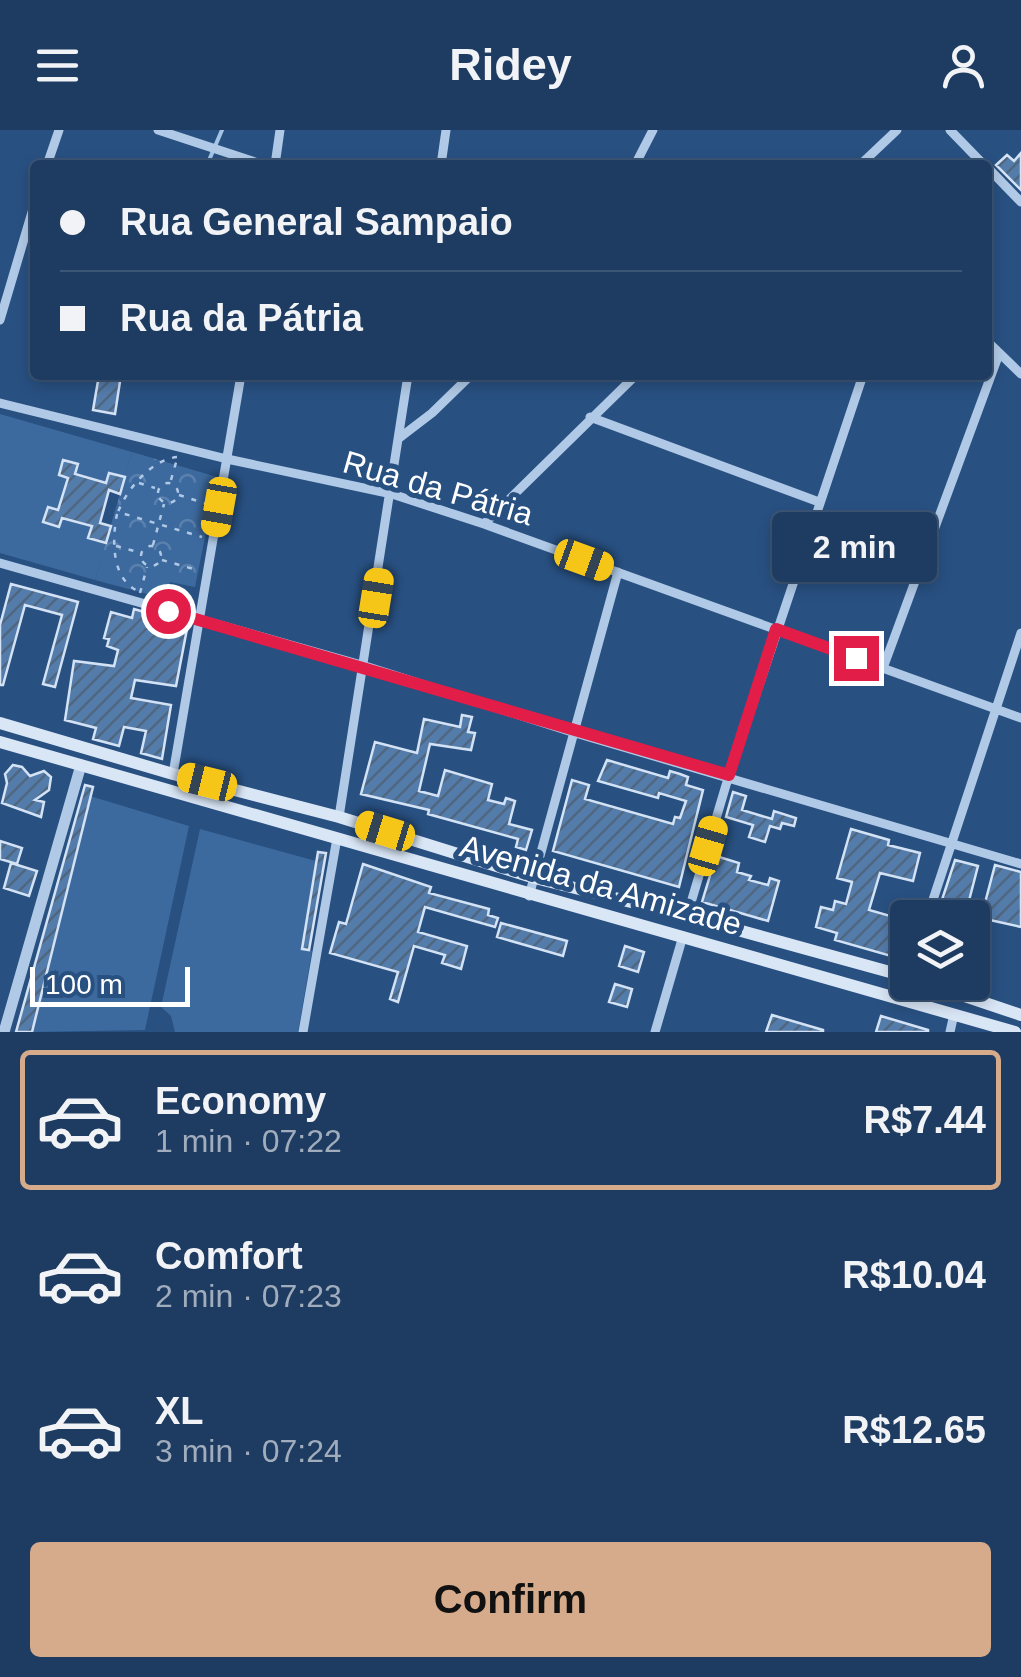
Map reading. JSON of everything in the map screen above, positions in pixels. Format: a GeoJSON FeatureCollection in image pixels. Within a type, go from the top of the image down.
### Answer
{"type":"FeatureCollection","features":[{"type":"Feature","properties":{"kind":"main road","name":"Avenida da Amizade"},"geometry":{"type":"LineString","coordinates":[[0,723],[339,817],[535,878],[890,973]]}},
{"type":"Feature","properties":{"kind":"main road"},"geometry":{"type":"LineString","coordinates":[[14,746],[18,728]]}},
{"type":"Feature","properties":{"kind":"main road","name":"Avenida da Amizade"},"geometry":{"type":"LineString","coordinates":[[0,742],[1014,1032]]}},
{"type":"Feature","properties":{"kind":"main road"},"geometry":{"type":"LineString","coordinates":[[275,800],[275,820]]}},
{"type":"Feature","properties":{"kind":"main road"},"geometry":{"type":"LineString","coordinates":[[442,868],[447,850]]}},
{"type":"Feature","properties":{"kind":"main road"},"geometry":{"type":"LineString","coordinates":[[862,990],[868,968]]}},
{"type":"Feature","properties":{"kind":"main road"},"geometry":{"type":"LineString","coordinates":[[976,1000],[1021,1015]]}},
{"type":"Feature","properties":{"kind":"street"},"geometry":{"type":"LineString","coordinates":[[49,160],[59,130]]}},
{"type":"Feature","properties":{"kind":"street"},"geometry":{"type":"LineString","coordinates":[[158,130],[249,160]]}},
{"type":"Feature","properties":{"kind":"street"},"geometry":{"type":"LineString","coordinates":[[276,160],[280,130]]}},
{"type":"Feature","properties":{"kind":"street"},"geometry":{"type":"LineString","coordinates":[[442,160],[446,130]]}},
{"type":"Feature","properties":{"kind":"street"},"geometry":{"type":"LineString","coordinates":[[638,160],[653,130]]}},
{"type":"Feature","properties":{"kind":"street"},"geometry":{"type":"LineString","coordinates":[[865,160],[897,130]]}},
{"type":"Feature","properties":{"kind":"street"},"geometry":{"type":"LineString","coordinates":[[950,130],[979,160]]}},
{"type":"Feature","properties":{"kind":"street"},"geometry":{"type":"LineString","coordinates":[[969,160],[973,154]]}},
{"type":"Feature","properties":{"kind":"street"},"geometry":{"type":"LineString","coordinates":[[992,173],[1021,202]]}},
{"type":"Feature","properties":{"kind":"street"},"geometry":{"type":"LineString","coordinates":[[0,320],[30,219]]}},
{"type":"Feature","properties":{"kind":"street"},"geometry":{"type":"LineString","coordinates":[[992,346],[1021,374]]}},
{"type":"Feature","properties":{"kind":"street"},"geometry":{"type":"LineString","coordinates":[[992,375],[1000,354]]}},
{"type":"Feature","properties":{"kind":"street"},"geometry":{"type":"LineString","coordinates":[[173,774],[240,380]]}},
{"type":"Feature","properties":{"kind":"street"},"geometry":{"type":"LineString","coordinates":[[339,817],[407,380]]}},
{"type":"Feature","properties":{"kind":"street"},"geometry":{"type":"LineString","coordinates":[[398,439],[432,414],[466,380]]}},
{"type":"Feature","properties":{"kind":"street"},"geometry":{"type":"LineString","coordinates":[[484,524],[631,380]]}},
{"type":"Feature","properties":{"kind":"street"},"geometry":{"type":"LineString","coordinates":[[688,916],[776,629],[861,380]]}},
{"type":"Feature","properties":{"kind":"street"},"geometry":{"type":"LineString","coordinates":[[883,668],[990,380]]}},
{"type":"Feature","properties":{"kind":"street","name":"Rua da Pátria"},"geometry":{"type":"LineString","coordinates":[[0,404],[178,452],[392,494],[1021,718]]}},
{"type":"Feature","properties":{"kind":"street"},"geometry":{"type":"LineString","coordinates":[[590,417],[818,502]]}},
{"type":"Feature","properties":{"kind":"street"},"geometry":{"type":"LineString","coordinates":[[0,563],[139,597],[199,620],[365,666],[572,732],[729,775],[951,846],[1021,864]]}},
{"type":"Feature","properties":{"kind":"street"},"geometry":{"type":"LineString","coordinates":[[529,896],[618,572]]}},
{"type":"Feature","properties":{"kind":"street"},"geometry":{"type":"LineString","coordinates":[[933,900],[1021,633]]}},
{"type":"Feature","properties":{"kind":"street"},"geometry":{"type":"LineString","coordinates":[[4,1032],[82,766]]}},
{"type":"Feature","properties":{"kind":"street"},"geometry":{"type":"LineString","coordinates":[[303,1032],[337,838]]}},
{"type":"Feature","properties":{"kind":"street"},"geometry":{"type":"LineString","coordinates":[[655,1032],[683,936]]}},
{"type":"Feature","properties":{"kind":"street"},"geometry":{"type":"LineString","coordinates":[[950,1032],[954,1014]]}},
{"type":"Feature","properties":{"kind":"path"},"geometry":{"type":"LineString","coordinates":[[148,566],[139,597],[124,582],[115,546],[118,512],[123,499],[138,482],[178,452]]}},
{"type":"Feature","properties":{"kind":"path"},"geometry":{"type":"LineString","coordinates":[[170,482],[178,452]]}},
{"type":"Feature","properties":{"kind":"path"},"geometry":{"type":"LineString","coordinates":[[138,482],[158,489]]}},
{"type":"Feature","properties":{"kind":"path"},"geometry":{"type":"LineString","coordinates":[[170,482],[178,488],[178,495],[165,503],[158,498],[158,489],[170,482]]}},
{"type":"Feature","properties":{"kind":"path"},"geometry":{"type":"LineString","coordinates":[[178,495],[219,507]]}},
{"type":"Feature","properties":{"kind":"path"},"geometry":{"type":"LineString","coordinates":[[153,546],[165,503]]}},
{"type":"Feature","properties":{"kind":"path"},"geometry":{"type":"LineString","coordinates":[[118,512],[213,540]]}},
{"type":"Feature","properties":{"kind":"path"},"geometry":{"type":"LineString","coordinates":[[115,546],[140,553]]}},
{"type":"Feature","properties":{"kind":"path"},"geometry":{"type":"LineString","coordinates":[[145,546],[153,546],[160,552],[160,559],[154,566],[148,566],[140,553],[145,546]]}},
{"type":"Feature","properties":{"kind":"path"},"geometry":{"type":"LineString","coordinates":[[160,559],[207,572]]}},
{"type":"Feature","properties":{"kind":"green space"},"geometry":{"type":"Polygon","coordinates":[[[0,414],[132,452],[125,477],[109,473],[106,483],[75,474],[63,460],[59,475],[68,478],[58,510],[47,508],[44,523],[59,527],[62,518],[92,526],[89,538],[106,543],[95,580],[0,553],[0,414]]]}},
{"type":"Feature","properties":{"kind":"green space"},"geometry":{"type":"Polygon","coordinates":[[[132,452],[217,477],[195,587],[170,582],[166,599],[95,580],[132,452]]]}},
{"type":"Feature","properties":{"kind":"green space"},"geometry":{"type":"Polygon","coordinates":[[[90,796],[189,826],[145,1030],[32,1032],[90,796]]]}},
{"type":"Feature","properties":{"kind":"green space"},"geometry":{"type":"Polygon","coordinates":[[[200,829],[316,861],[302,948],[312,951],[298,1032],[175,1032],[171,1016],[161,1007],[200,829]]]}},
{"type":"Feature","properties":{"kind":"building"},"geometry":{"type":"Polygon","coordinates":[[[1021,153],[1021,190],[996,165],[1007,155],[1014,161],[1021,153]]]}},
{"type":"Feature","properties":{"kind":"building"},"geometry":{"type":"Polygon","coordinates":[[[98,380],[120,380],[115,414],[93,410],[98,380]]]}},
{"type":"Feature","properties":{"kind":"building"},"geometry":{"type":"Polygon","coordinates":[[[63,460],[78,464],[75,474],[106,483],[109,473],[125,477],[120,494],[109,490],[100,523],[111,526],[106,543],[88,538],[92,526],[62,518],[59,527],[43,522],[48,507],[58,510],[68,478],[59,475],[63,460]]]}},
{"type":"Feature","properties":{"kind":"building"},"geometry":{"type":"Polygon","coordinates":[[[11,584],[78,602],[55,687],[43,684],[62,615],[25,605],[0,685],[0,625],[11,584]]]}},
{"type":"Feature","properties":{"kind":"building"},"geometry":{"type":"Polygon","coordinates":[[[134,609],[165,618],[163,625],[187,629],[176,686],[135,680],[131,698],[171,705],[162,759],[141,753],[146,731],[124,727],[119,746],[93,739],[96,728],[65,720],[74,661],[114,666],[118,650],[107,646],[109,639],[104,638],[111,612],[132,618],[134,609]]]}},
{"type":"Feature","properties":{"kind":"building"},"geometry":{"type":"Polygon","coordinates":[[[462,715],[472,717],[468,732],[475,733],[471,750],[430,744],[419,791],[438,796],[445,770],[492,784],[488,800],[504,804],[506,798],[515,801],[509,824],[532,830],[526,850],[516,847],[518,839],[428,814],[429,810],[361,794],[375,742],[417,753],[424,719],[460,727],[462,715]]]}},
{"type":"Feature","properties":{"kind":"building"},"geometry":{"type":"Polygon","coordinates":[[[607,760],[668,778],[670,771],[680,774],[688,777],[686,785],[703,790],[679,887],[553,851],[572,780],[589,785],[585,799],[673,824],[675,817],[680,818],[686,801],[659,793],[658,798],[598,781],[607,760]]]}},
{"type":"Feature","properties":{"kind":"building"},"geometry":{"type":"Polygon","coordinates":[[[13,765],[22,767],[30,776],[44,771],[51,777],[49,790],[35,800],[44,802],[41,817],[2,803],[5,774],[13,765]]]}},
{"type":"Feature","properties":{"kind":"building"},"geometry":{"type":"Polygon","coordinates":[[[85,785],[93,787],[32,1032],[16,1032],[85,785]]]}},
{"type":"Feature","properties":{"kind":"building"},"geometry":{"type":"Polygon","coordinates":[[[733,792],[746,796],[742,810],[772,819],[774,811],[796,818],[794,826],[770,826],[765,842],[749,837],[753,825],[726,817],[733,792]]]}},
{"type":"Feature","properties":{"kind":"building"},"geometry":{"type":"Polygon","coordinates":[[[851,829],[920,853],[913,881],[880,873],[869,910],[890,916],[890,956],[835,940],[837,933],[816,927],[821,907],[833,910],[835,901],[846,904],[852,882],[837,878],[851,829]]]}},
{"type":"Feature","properties":{"kind":"building"},"geometry":{"type":"Polygon","coordinates":[[[0,841],[22,848],[17,864],[0,859],[0,841]]]}},
{"type":"Feature","properties":{"kind":"building"},"geometry":{"type":"Polygon","coordinates":[[[318,852],[326,853],[309,950],[302,949],[318,852]]]}},
{"type":"Feature","properties":{"kind":"building"},"geometry":{"type":"Polygon","coordinates":[[[716,856],[739,863],[737,872],[751,876],[749,880],[768,885],[770,878],[779,881],[768,921],[702,902],[716,856]]]}},
{"type":"Feature","properties":{"kind":"building"},"geometry":{"type":"Polygon","coordinates":[[[955,860],[978,866],[969,900],[942,900],[955,860]]]}},
{"type":"Feature","properties":{"kind":"building"},"geometry":{"type":"Polygon","coordinates":[[[11,863],[37,871],[29,896],[4,888],[11,863]]]}},
{"type":"Feature","properties":{"kind":"building"},"geometry":{"type":"Polygon","coordinates":[[[363,864],[431,887],[429,893],[489,909],[488,915],[498,918],[495,927],[425,907],[418,932],[467,946],[461,969],[442,963],[445,955],[414,946],[398,1002],[390,999],[398,972],[330,953],[339,922],[346,924],[363,864]]]}},
{"type":"Feature","properties":{"kind":"building"},"geometry":{"type":"Polygon","coordinates":[[[995,865],[1021,872],[1021,927],[990,920],[990,900],[986,900],[995,865]]]}},
{"type":"Feature","properties":{"kind":"building"},"geometry":{"type":"Polygon","coordinates":[[[501,923],[567,941],[563,956],[497,937],[501,923]]]}},
{"type":"Feature","properties":{"kind":"building"},"geometry":{"type":"Polygon","coordinates":[[[625,946],[644,952],[638,972],[619,966],[625,946]]]}},
{"type":"Feature","properties":{"kind":"building"},"geometry":{"type":"Polygon","coordinates":[[[615,984],[632,989],[627,1007],[609,1002],[615,984]]]}},
{"type":"Feature","properties":{"kind":"building"},"geometry":{"type":"Polygon","coordinates":[[[772,1015],[823,1030],[823,1032],[766,1032],[772,1015]]]}},
{"type":"Feature","properties":{"kind":"building"},"geometry":{"type":"Polygon","coordinates":[[[881,1016],[928,1030],[928,1032],[876,1032],[881,1016]]]}},
{"type":"Feature","properties":{"kind":"waterway"},"geometry":{"type":"LineString","coordinates":[[209,160],[222,130]]}},
{"type":"Feature","properties":{"kind":"route"},"geometry":{"type":"LineString","coordinates":[[168,611],[729,775],[776,629],[856,658]]}}]}
